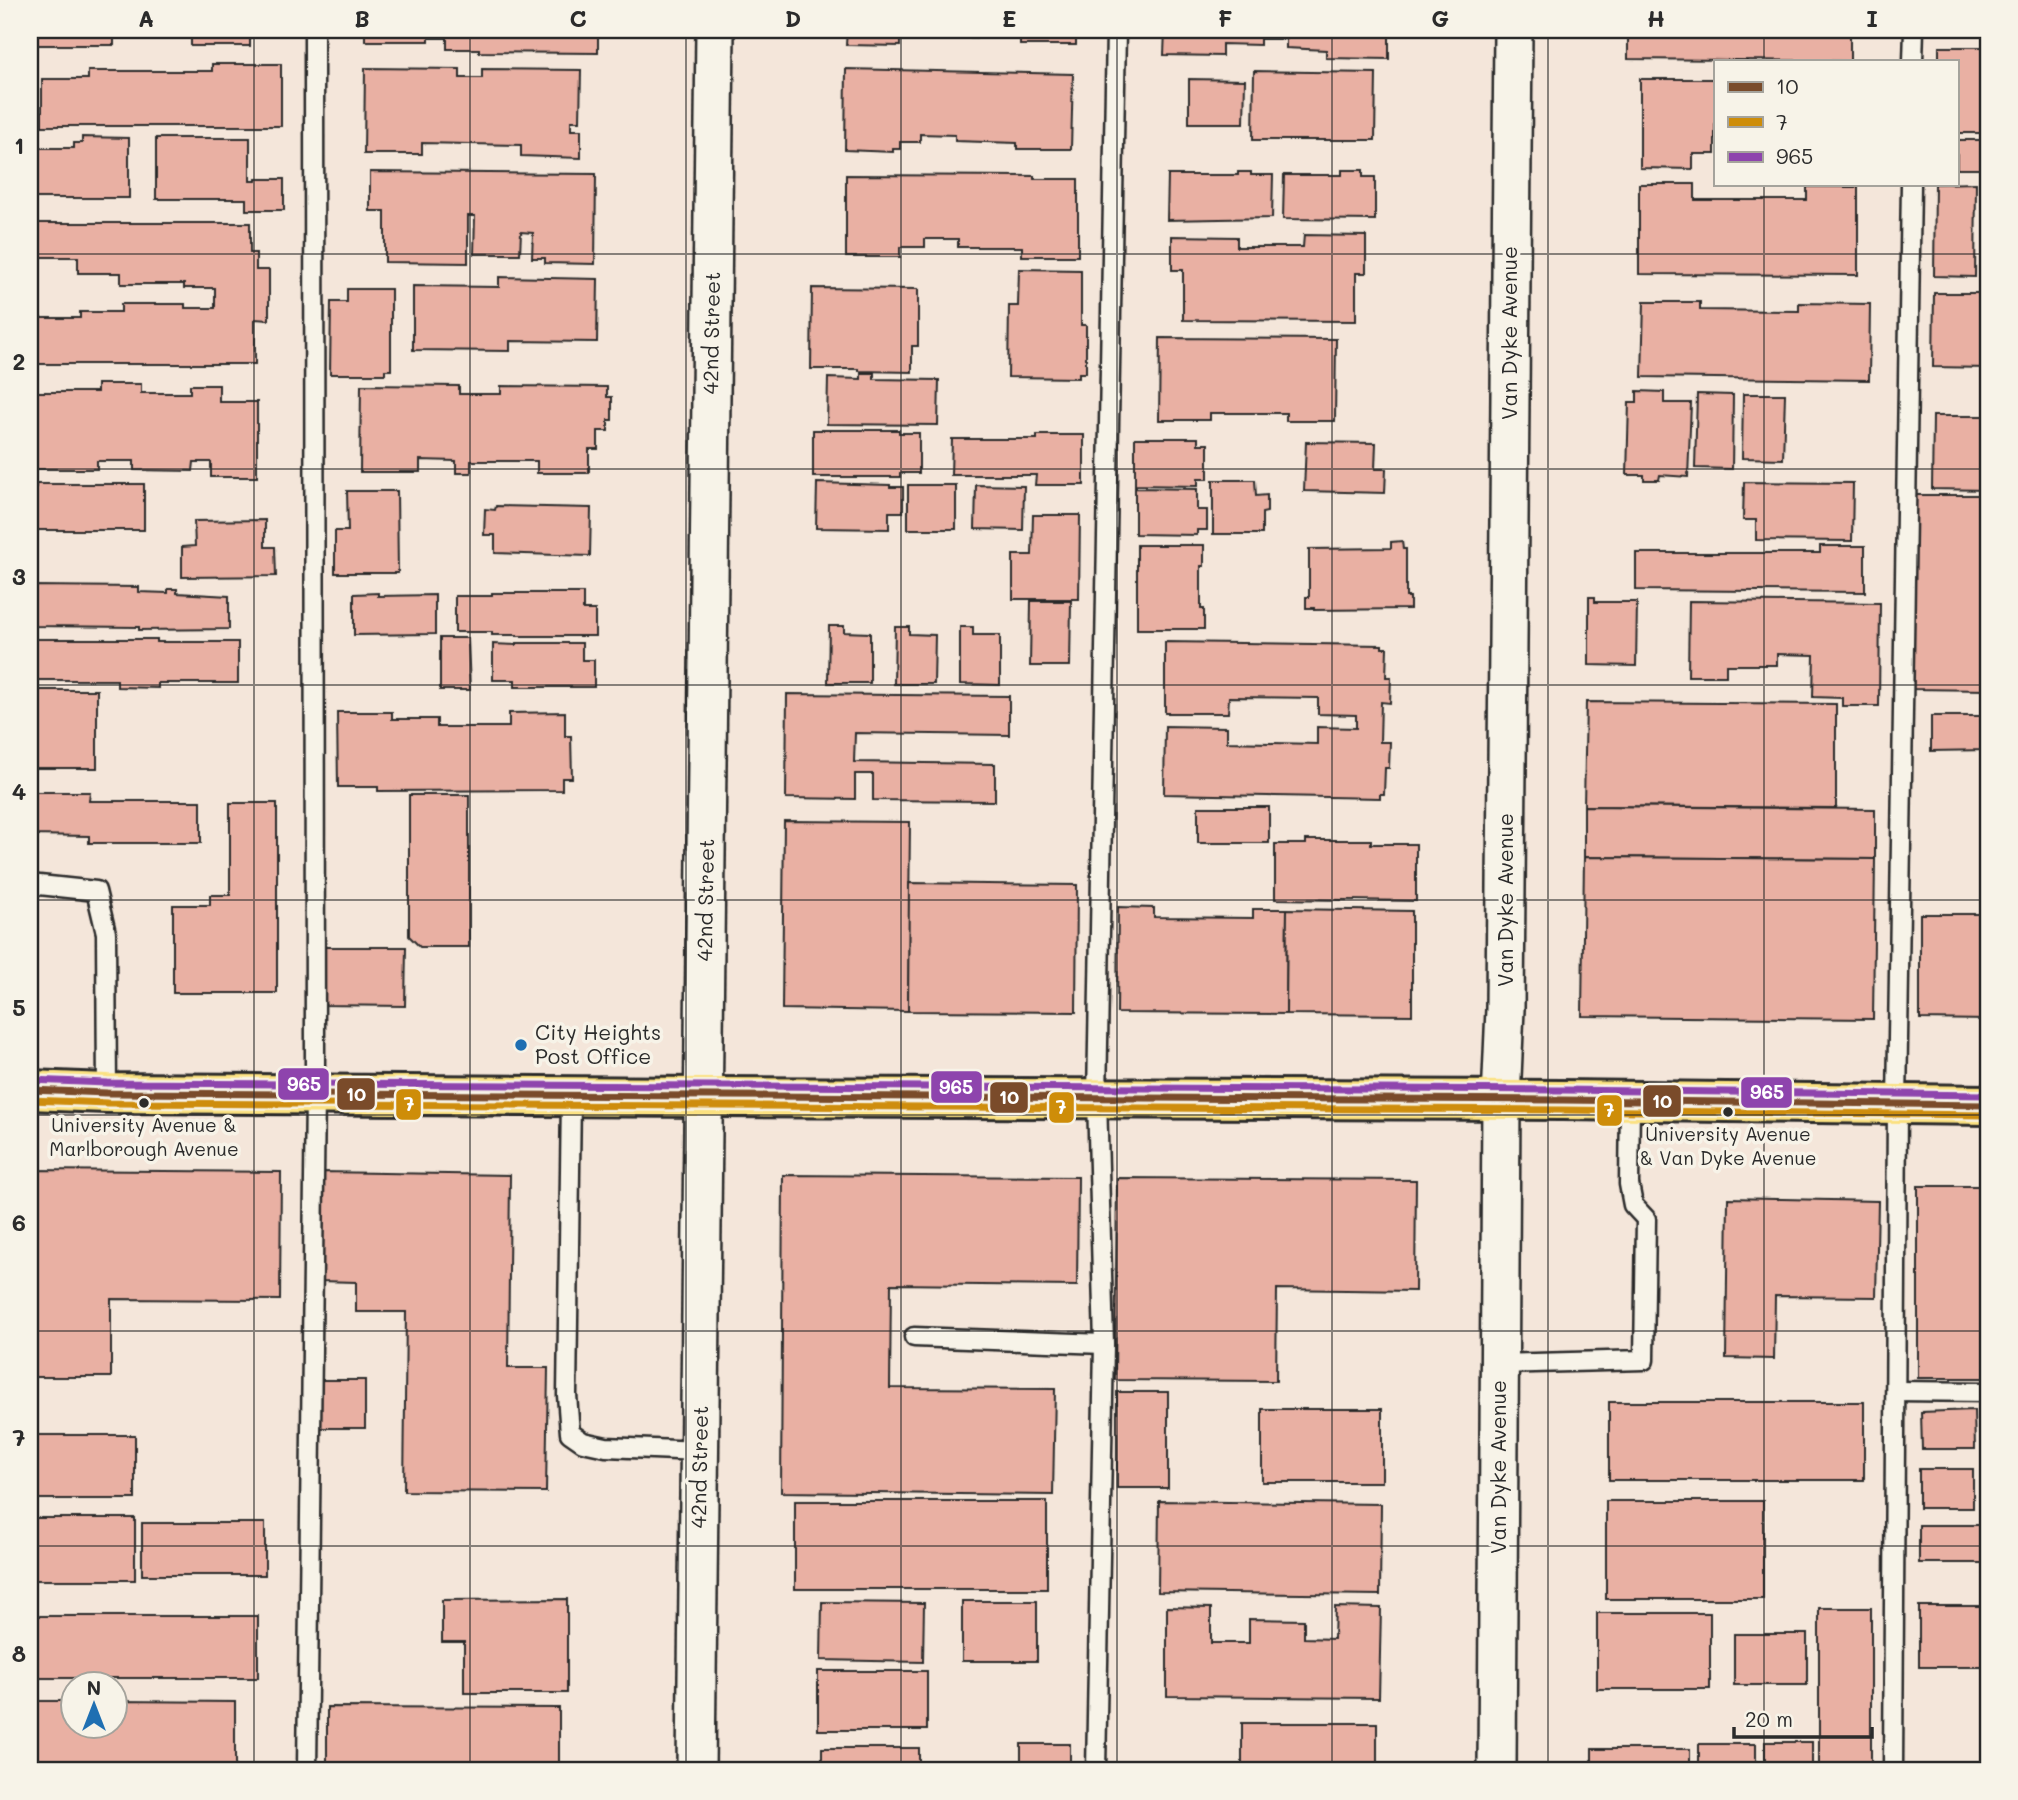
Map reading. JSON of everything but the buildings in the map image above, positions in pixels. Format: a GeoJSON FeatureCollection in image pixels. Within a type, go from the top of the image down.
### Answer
{"type":"FeatureCollection","features":[{"type":"Feature","properties":{"kind":"main road"},"geometry":{"type":"LineString","coordinates":[[30,1090],[571,1097],[1502,1100],[1988,1105]]}},
{"type":"Feature","properties":{"kind":"street","name":"42nd Street"},"geometry":{"type":"LineString","coordinates":[[696,1770],[715,30]]}},
{"type":"Feature","properties":{"kind":"street","name":"Van Dyke Avenue"},"geometry":{"type":"LineString","coordinates":[[1497,1770],[1513,30]]}},
{"type":"Feature","properties":{"kind":"lane"},"geometry":{"type":"LineString","coordinates":[[307,1770],[315,1094],[314,30]]}},
{"type":"Feature","properties":{"kind":"lane"},"geometry":{"type":"LineString","coordinates":[[1096,1770],[1104,1344],[1097,1099],[1116,30]]}},
{"type":"Feature","properties":{"kind":"lane"},"geometry":{"type":"LineString","coordinates":[[1913,60],[1914,30]]}},
{"type":"Feature","properties":{"kind":"lane"},"geometry":{"type":"LineString","coordinates":[[1893,1770],[1897,1104],[1911,186]]}},
{"type":"Feature","properties":{"kind":"lane"},"geometry":{"type":"LineString","coordinates":[[30,884],[96,891],[106,933],[107,1093]]}},
{"type":"Feature","properties":{"kind":"lane"},"geometry":{"type":"LineString","coordinates":[[571,1097],[566,1395],[570,1433],[583,1443],[606,1447],[700,1451]]}},
{"type":"Feature","properties":{"kind":"lane"},"geometry":{"type":"LineString","coordinates":[[1500,1364],[1644,1360],[1646,1219],[1633,1205],[1629,1184],[1630,1101]]}},
{"type":"Feature","properties":{"kind":"lane"},"geometry":{"type":"LineString","coordinates":[[914,1337],[1104,1344]]}},
{"type":"Feature","properties":{"kind":"lane"},"geometry":{"type":"LineString","coordinates":[[1896,1391],[1988,1392]]}},
{"type":"Feature","properties":{"kind":"transit line","name":"965"},"geometry":{"type":"LineString","coordinates":[[30,1080],[107,1083],[1562,1090],[1988,1095]]}},
{"type":"Feature","properties":{"kind":"transit line","name":"10"},"geometry":{"type":"LineString","coordinates":[[30,1090],[107,1093],[1562,1100],[1988,1105]]}},
{"type":"Feature","properties":{"kind":"transit line","name":"7"},"geometry":{"type":"LineString","coordinates":[[30,1100],[107,1103],[1562,1110],[1988,1115]]}},
{"type":"Feature","properties":{"kind":"place","name":"City Heights Post Office"},"geometry":{"type":"Point","coordinates":[521,1045]}},
{"type":"Feature","properties":{"kind":"place","name":"University Avenue & Marlborough Avenue"},"geometry":{"type":"Point","coordinates":[144,1103]}},
{"type":"Feature","properties":{"kind":"place","name":"University Avenue & Van Dyke Avenue"},"geometry":{"type":"Point","coordinates":[1728,1112]}}]}
